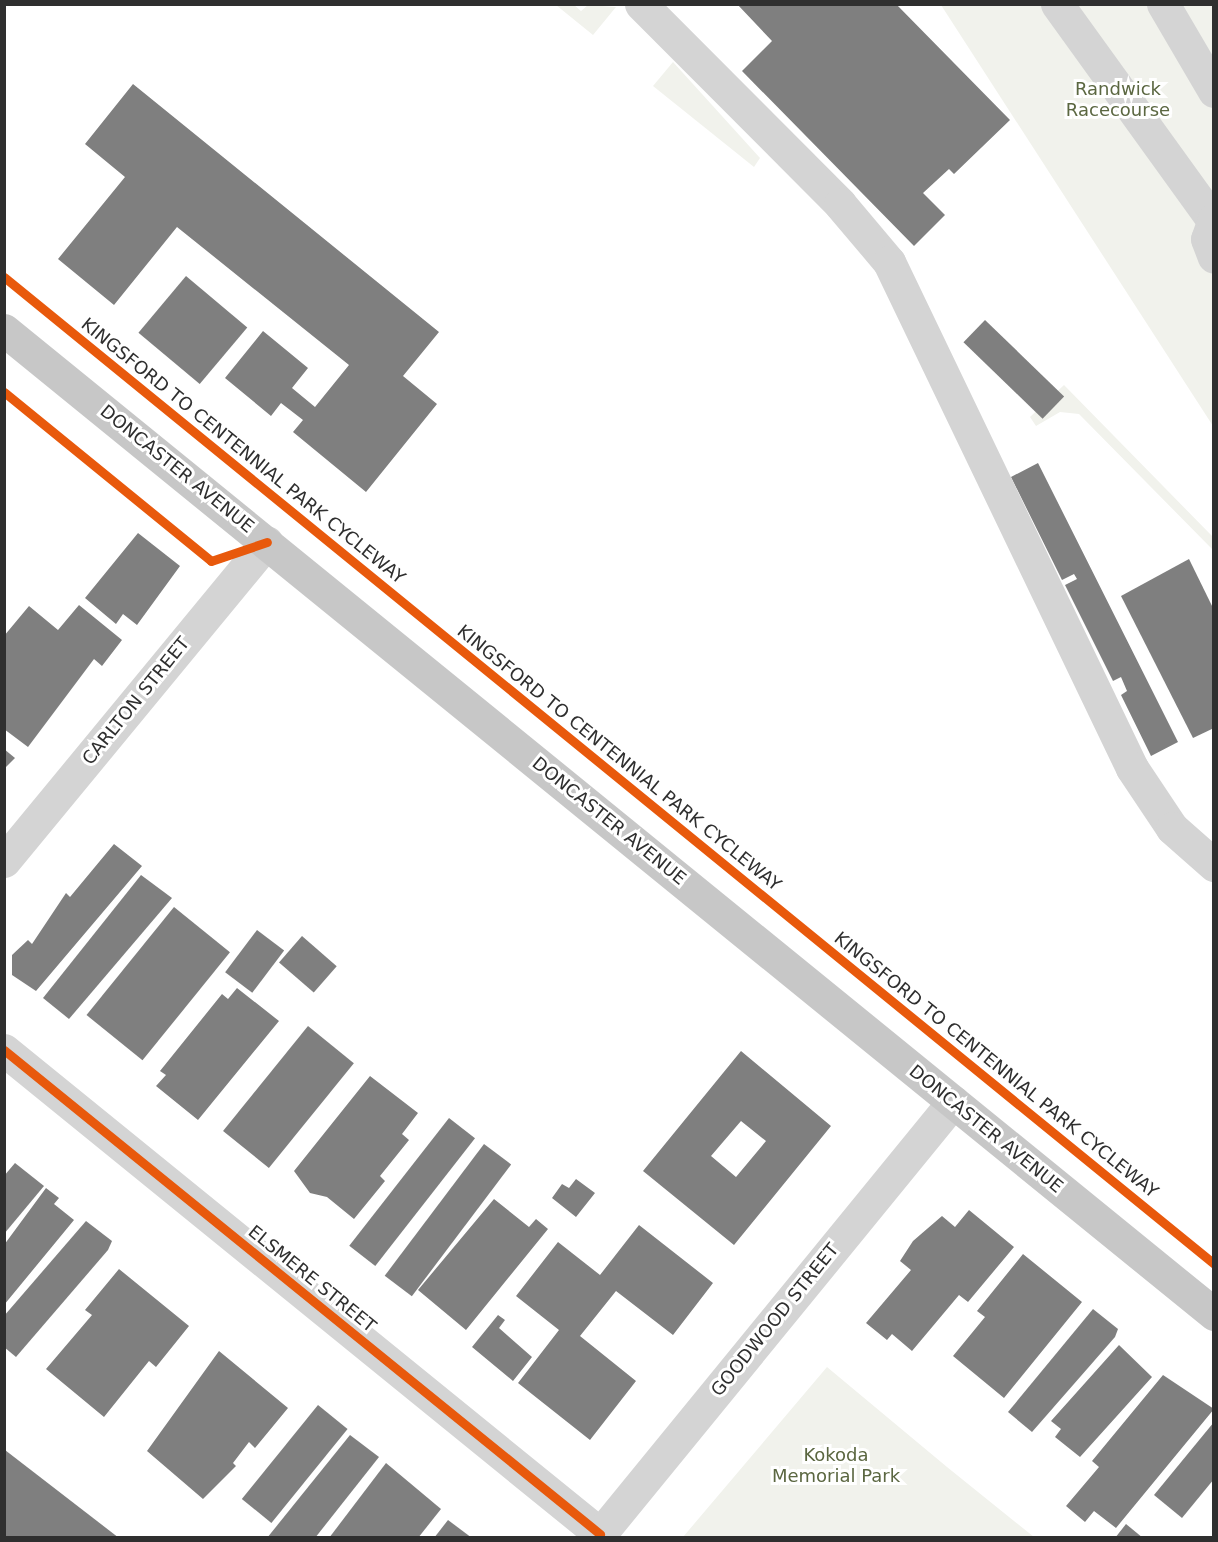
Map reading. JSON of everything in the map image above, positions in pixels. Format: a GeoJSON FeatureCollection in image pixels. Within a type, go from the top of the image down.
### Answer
{"type":"FeatureCollection","features":[{"type":"Feature","properties":{"kind":"main road","name":"DONCASTER AVENUE"},"geometry":{"type":"LineString","coordinates":[[4,330],[1214,1314]]}},
{"type":"Feature","properties":{"kind":"street"},"geometry":{"type":"LineString","coordinates":[[641,4],[840,204],[889,262],[1132,768],[1172,828],[1214,865]]}},
{"type":"Feature","properties":{"kind":"street"},"geometry":{"type":"LineString","coordinates":[[1057,4],[1213,219],[1207,239],[1214,257]]}},
{"type":"Feature","properties":{"kind":"street"},"geometry":{"type":"LineString","coordinates":[[1163,4],[1214,91]]}},
{"type":"Feature","properties":{"kind":"street","name":"CARLTON STREET"},"geometry":{"type":"LineString","coordinates":[[4,861],[267,542]]}},
{"type":"Feature","properties":{"kind":"street","name":"ELSMERE STREET"},"geometry":{"type":"LineString","coordinates":[[4,1050],[598,1536]]}},
{"type":"Feature","properties":{"kind":"street","name":"GOODWOOD STREET"},"geometry":{"type":"LineString","coordinates":[[598,1536],[953,1102]]}},
{"type":"Feature","properties":{"kind":"green space"},"geometry":{"type":"Polygon","coordinates":[[[556,5],[574,5],[581,11],[588,5],[616,7],[593,35],[556,5]]]}},
{"type":"Feature","properties":{"kind":"green space","name":"Randwick Racecourse"},"geometry":{"type":"Polygon","coordinates":[[[941,5],[1213,5],[1213,426],[941,5]]]}},
{"type":"Feature","properties":{"kind":"green space"},"geometry":{"type":"Polygon","coordinates":[[[673,62],[760,158],[754,167],[653,86],[673,62]]]}},
{"type":"Feature","properties":{"kind":"green space"},"geometry":{"type":"Polygon","coordinates":[[[1064,385],[1213,537],[1213,550],[1079,414],[1060,412],[1036,426],[1030,417],[1064,385]]]}},
{"type":"Feature","properties":{"kind":"green space","name":"Kokoda Memorial Park"},"geometry":{"type":"Polygon","coordinates":[[[827,1367],[947,1467],[1034,1537],[683,1537],[827,1367]]]}},
{"type":"Feature","properties":{"kind":"building"},"geometry":{"type":"Polygon","coordinates":[[[737,4],[896,4],[1010,120],[954,174],[949,169],[923,193],[945,215],[914,246],[742,71],[772,41],[737,4]]]}},
{"type":"Feature","properties":{"kind":"building"},"geometry":{"type":"Polygon","coordinates":[[[133,84],[439,332],[403,376],[437,404],[366,492],[293,432],[303,420],[281,403],[271,416],[225,378],[263,331],[308,368],[292,388],[315,407],[349,365],[177,227],[114,305],[58,259],[125,177],[85,144],[133,84]]]}},
{"type":"Feature","properties":{"kind":"building"},"geometry":{"type":"Polygon","coordinates":[[[186,276],[247,327],[200,384],[138,333],[186,276]]]}},
{"type":"Feature","properties":{"kind":"building"},"geometry":{"type":"Polygon","coordinates":[[[985,320],[1064,396],[1043,419],[963,342],[985,320]]]}},
{"type":"Feature","properties":{"kind":"building"},"geometry":{"type":"Polygon","coordinates":[[[1038,463],[1178,742],[1151,756],[1121,695],[1127,691],[1121,677],[1113,681],[1065,585],[1077,579],[1074,574],[1062,580],[1011,477],[1038,463]]]}},
{"type":"Feature","properties":{"kind":"building"},"geometry":{"type":"Polygon","coordinates":[[[138,533],[180,566],[137,625],[123,614],[116,624],[85,598],[138,533]]]}},
{"type":"Feature","properties":{"kind":"building"},"geometry":{"type":"Polygon","coordinates":[[[1189,559],[1214,610],[1214,728],[1193,738],[1121,596],[1189,559]]]}},
{"type":"Feature","properties":{"kind":"building"},"geometry":{"type":"Polygon","coordinates":[[[79,605],[122,640],[102,666],[94,659],[28,747],[4,729],[4,636],[29,606],[58,630],[79,605]]]}},
{"type":"Feature","properties":{"kind":"building"},"geometry":{"type":"Polygon","coordinates":[[[4,749],[15,758],[4,769],[4,749]]]}},
{"type":"Feature","properties":{"kind":"building"},"geometry":{"type":"Polygon","coordinates":[[[114,844],[142,866],[36,991],[12,975],[12,955],[28,940],[32,944],[66,893],[70,897],[114,844]]]}},
{"type":"Feature","properties":{"kind":"building"},"geometry":{"type":"Polygon","coordinates":[[[141,875],[172,898],[69,1019],[43,998],[141,875]]]}},
{"type":"Feature","properties":{"kind":"building"},"geometry":{"type":"Polygon","coordinates":[[[174,907],[230,952],[142,1060],[87,1015],[174,907]]]}},
{"type":"Feature","properties":{"kind":"building"},"geometry":{"type":"Polygon","coordinates":[[[257,930],[284,950],[252,993],[225,972],[257,930]]]}},
{"type":"Feature","properties":{"kind":"building"},"geometry":{"type":"Polygon","coordinates":[[[302,936],[337,966],[314,993],[279,962],[302,936]]]}},
{"type":"Feature","properties":{"kind":"building"},"geometry":{"type":"Polygon","coordinates":[[[237,988],[279,1021],[198,1120],[156,1086],[166,1075],[160,1071],[222,994],[228,999],[237,988]]]}},
{"type":"Feature","properties":{"kind":"building"},"geometry":{"type":"Polygon","coordinates":[[[308,1026],[354,1063],[269,1168],[223,1131],[308,1026]]]}},
{"type":"Feature","properties":{"kind":"building"},"geometry":{"type":"Polygon","coordinates":[[[741,1051],[831,1126],[734,1245],[643,1171],[741,1051]],[[741,1121],[711,1156],[736,1177],[766,1141],[741,1121]]]}},
{"type":"Feature","properties":{"kind":"building"},"geometry":{"type":"Polygon","coordinates":[[[370,1076],[418,1113],[402,1134],[409,1140],[380,1176],[385,1181],[354,1219],[327,1197],[310,1193],[294,1171],[370,1076]]]}},
{"type":"Feature","properties":{"kind":"building"},"geometry":{"type":"Polygon","coordinates":[[[449,1118],[475,1138],[375,1266],[349,1246],[449,1118]]]}},
{"type":"Feature","properties":{"kind":"building"},"geometry":{"type":"Polygon","coordinates":[[[484,1144],[511,1164],[412,1296],[385,1276],[484,1144]]]}},
{"type":"Feature","properties":{"kind":"building"},"geometry":{"type":"Polygon","coordinates":[[[15,1163],[44,1186],[4,1234],[4,1176],[15,1163]]]}},
{"type":"Feature","properties":{"kind":"building"},"geometry":{"type":"Polygon","coordinates":[[[576,1179],[595,1193],[576,1217],[552,1198],[562,1184],[569,1188],[576,1179]]]}},
{"type":"Feature","properties":{"kind":"building"},"geometry":{"type":"Polygon","coordinates":[[[46,1188],[59,1198],[54,1204],[74,1220],[4,1305],[4,1245],[46,1188]]]}},
{"type":"Feature","properties":{"kind":"building"},"geometry":{"type":"Polygon","coordinates":[[[494,1199],[529,1227],[536,1219],[548,1229],[466,1330],[418,1290],[494,1199]]]}},
{"type":"Feature","properties":{"kind":"building"},"geometry":{"type":"Polygon","coordinates":[[[969,1210],[1014,1247],[968,1302],[959,1295],[912,1351],[892,1334],[887,1340],[866,1323],[911,1270],[900,1261],[913,1241],[942,1216],[955,1227],[969,1210]]]}},
{"type":"Feature","properties":{"kind":"building"},"geometry":{"type":"Polygon","coordinates":[[[86,1221],[112,1241],[108,1250],[16,1357],[4,1347],[4,1316],[86,1221]]]}},
{"type":"Feature","properties":{"kind":"building"},"geometry":{"type":"Polygon","coordinates":[[[639,1225],[713,1283],[673,1335],[616,1291],[580,1336],[636,1381],[590,1440],[518,1383],[559,1330],[516,1296],[558,1242],[600,1275],[639,1225]]]}},
{"type":"Feature","properties":{"kind":"building"},"geometry":{"type":"Polygon","coordinates":[[[1023,1254],[1082,1302],[1004,1398],[953,1356],[985,1317],[977,1311],[1023,1254]]]}},
{"type":"Feature","properties":{"kind":"building"},"geometry":{"type":"Polygon","coordinates":[[[119,1269],[189,1326],[156,1367],[149,1361],[104,1417],[46,1369],[92,1315],[85,1310],[119,1269]]]}},
{"type":"Feature","properties":{"kind":"building"},"geometry":{"type":"Polygon","coordinates":[[[1093,1309],[1118,1329],[1115,1337],[1032,1432],[1008,1412],[1093,1309]]]}},
{"type":"Feature","properties":{"kind":"building"},"geometry":{"type":"Polygon","coordinates":[[[498,1315],[505,1320],[499,1328],[532,1357],[513,1381],[472,1347],[498,1315]]]}},
{"type":"Feature","properties":{"kind":"building"},"geometry":{"type":"Polygon","coordinates":[[[1119,1345],[1152,1377],[1080,1457],[1055,1437],[1061,1429],[1051,1421],[1119,1345]]]}},
{"type":"Feature","properties":{"kind":"building"},"geometry":{"type":"Polygon","coordinates":[[[219,1351],[288,1408],[255,1448],[249,1442],[233,1463],[236,1466],[203,1499],[147,1451],[219,1351]]]}},
{"type":"Feature","properties":{"kind":"building"},"geometry":{"type":"Polygon","coordinates":[[[1163,1375],[1214,1409],[1116,1528],[1094,1511],[1085,1522],[1066,1506],[1099,1467],[1092,1461],[1163,1375]]]}},
{"type":"Feature","properties":{"kind":"building"},"geometry":{"type":"Polygon","coordinates":[[[318,1405],[348,1429],[271,1523],[242,1499],[318,1405]]]}},
{"type":"Feature","properties":{"kind":"building"},"geometry":{"type":"Polygon","coordinates":[[[1214,1422],[1214,1479],[1182,1518],[1154,1495],[1214,1422]]]}},
{"type":"Feature","properties":{"kind":"building"},"geometry":{"type":"Polygon","coordinates":[[[350,1435],[379,1457],[315,1538],[267,1538],[350,1435]]]}},
{"type":"Feature","properties":{"kind":"building"},"geometry":{"type":"Polygon","coordinates":[[[5,1450],[119,1538],[5,1538],[5,1450]]]}},
{"type":"Feature","properties":{"kind":"building"},"geometry":{"type":"Polygon","coordinates":[[[386,1463],[441,1509],[418,1538],[329,1538],[386,1463]]]}},
{"type":"Feature","properties":{"kind":"building"},"geometry":{"type":"Polygon","coordinates":[[[448,1520],[472,1538],[434,1538],[448,1520]]]}},
{"type":"Feature","properties":{"kind":"building"},"geometry":{"type":"Polygon","coordinates":[[[1126,1524],[1143,1538],[1115,1538],[1126,1524]]]}},
{"type":"Feature","properties":{"kind":"cycle path","name":"KINGSFORD TO CENTENNIAL PARK CYCLEWAY"},"geometry":{"type":"LineString","coordinates":[[4,277],[1214,1264]]}},
{"type":"Feature","properties":{"kind":"cycle path"},"geometry":{"type":"LineString","coordinates":[[4,392],[211,561],[267,542]]}},
{"type":"Feature","properties":{"kind":"cycle path"},"geometry":{"type":"LineString","coordinates":[[4,1050],[600,1534]]}}]}
